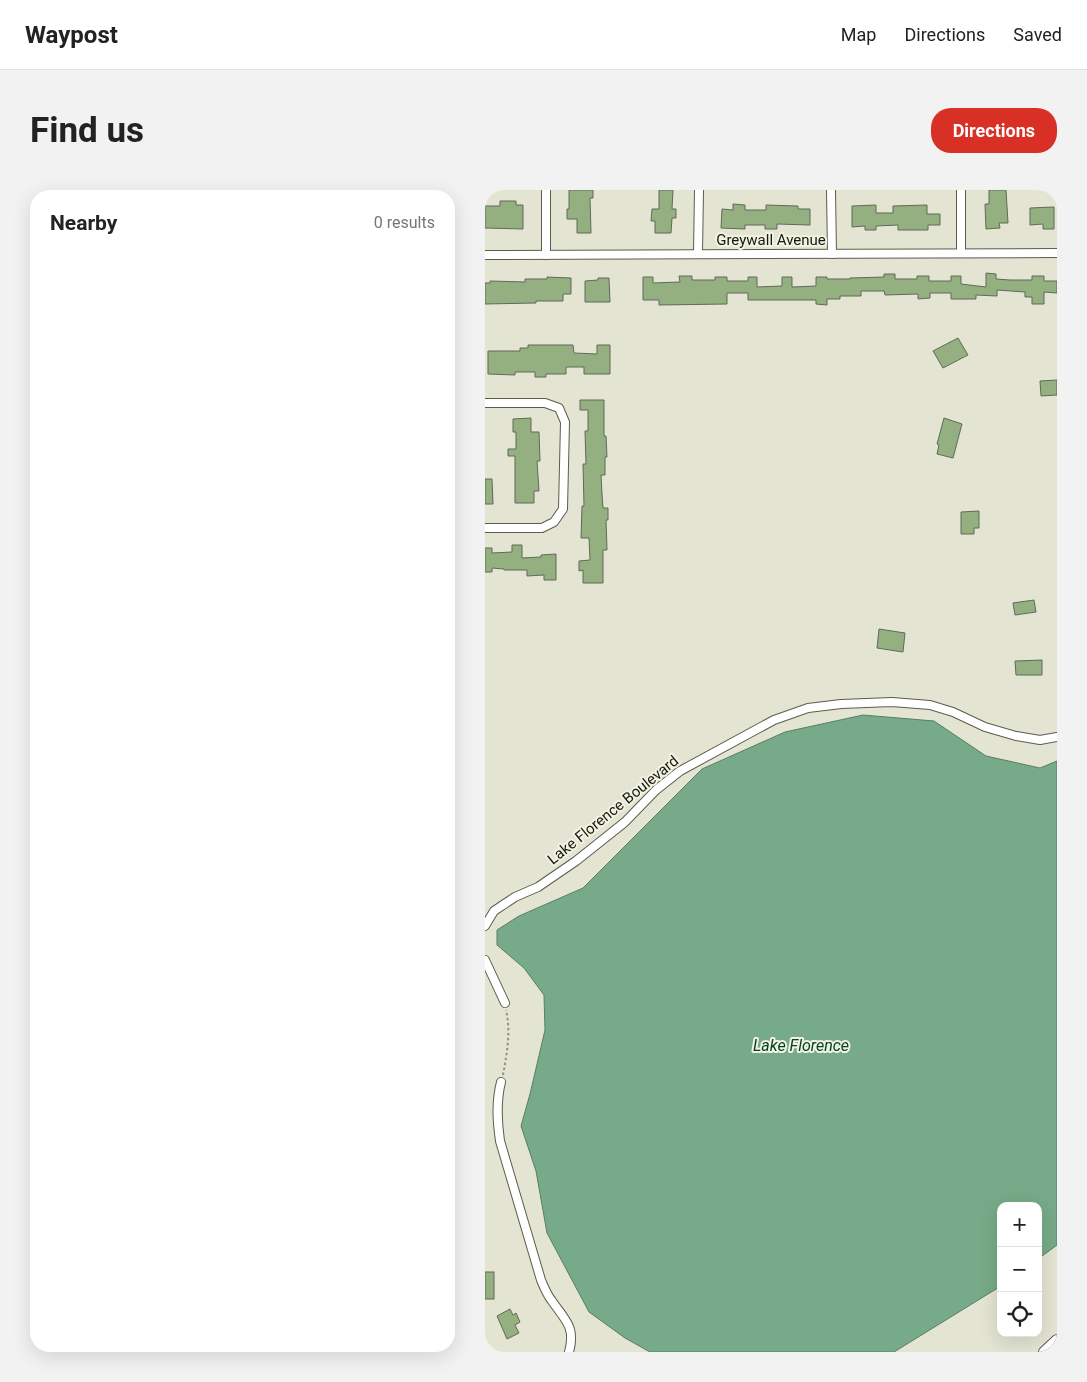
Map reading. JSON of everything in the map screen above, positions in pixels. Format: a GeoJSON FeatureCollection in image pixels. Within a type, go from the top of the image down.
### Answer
{"type":"FeatureCollection","features":[{"type":"Feature","properties":{"kind":"street"},"geometry":{"type":"LineString","coordinates":[[547,190],[547,255]]}},
{"type":"Feature","properties":{"kind":"street"},"geometry":{"type":"LineString","coordinates":[[698,253],[699,190]]}},
{"type":"Feature","properties":{"kind":"street"},"geometry":{"type":"LineString","coordinates":[[831,190],[832,254]]}},
{"type":"Feature","properties":{"kind":"street"},"geometry":{"type":"LineString","coordinates":[[961,190],[961,253]]}},
{"type":"Feature","properties":{"kind":"street","name":"Greywall Avenue"},"geometry":{"type":"LineString","coordinates":[[485,255],[1057,253]]}},
{"type":"Feature","properties":{"kind":"street"},"geometry":{"type":"LineString","coordinates":[[485,403],[545,403],[559,408],[565,422],[563,509],[554,522],[542,528],[485,528]]}},
{"type":"Feature","properties":{"kind":"street","name":"Lake Florence Boulevard"},"geometry":{"type":"LineString","coordinates":[[485,926],[494,911],[515,897],[538,887],[576,861],[625,822],[656,790],[680,771],[774,720],[808,708],[841,704],[892,702],[930,705],[953,712],[985,727],[1016,736],[1040,740],[1057,737]]}},
{"type":"Feature","properties":{"kind":"street"},"geometry":{"type":"LineString","coordinates":[[485,960],[505,1003]]}},
{"type":"Feature","properties":{"kind":"street"},"geometry":{"type":"LineString","coordinates":[[501,1082],[497,1096],[500,1141],[541,1280],[551,1300],[565,1317],[571,1333],[569,1352]]}},
{"type":"Feature","properties":{"kind":"street"},"geometry":{"type":"LineString","coordinates":[[1044,1352],[1057,1340]]}},
{"type":"Feature","properties":{"kind":"path"},"geometry":{"type":"LineString","coordinates":[[501,1082],[508,1046],[509,1021],[505,1003]]}},
{"type":"Feature","properties":{"kind":"water","name":"Lake Florence"},"geometry":{"type":"Polygon","coordinates":[[[863,715],[934,721],[986,756],[1040,768],[1057,761],[1057,1245],[1042,1256],[1042,1202],[997,1202],[997,1288],[894,1352],[650,1352],[625,1338],[589,1312],[547,1233],[536,1171],[521,1126],[545,1030],[544,995],[524,968],[497,945],[497,930],[519,916],[583,888],[702,769],[785,732],[863,715]]]}},
{"type":"Feature","properties":{"kind":"building"},"geometry":{"type":"Polygon","coordinates":[[[569,190],[593,190],[593,198],[590,198],[591,233],[577,233],[577,219],[567,219],[569,190]]]}},
{"type":"Feature","properties":{"kind":"building"},"geometry":{"type":"Polygon","coordinates":[[[659,190],[673,190],[672,209],[676,209],[676,218],[672,218],[671,233],[655,233],[655,221],[651,221],[652,209],[659,209],[659,190]]]}},
{"type":"Feature","properties":{"kind":"building"},"geometry":{"type":"Polygon","coordinates":[[[989,190],[1006,190],[1008,223],[999,223],[1000,228],[986,229],[985,204],[989,204],[989,190]]]}},
{"type":"Feature","properties":{"kind":"building"},"geometry":{"type":"Polygon","coordinates":[[[500,201],[516,201],[516,205],[523,205],[523,229],[485,228],[485,206],[500,206],[500,201]]]}},
{"type":"Feature","properties":{"kind":"building"},"geometry":{"type":"Polygon","coordinates":[[[733,204],[745,205],[745,210],[766,210],[766,205],[798,206],[798,209],[810,209],[810,225],[777,224],[777,229],[765,229],[765,225],[745,225],[745,229],[721,228],[722,209],[733,210],[733,204]]]}},
{"type":"Feature","properties":{"kind":"building"},"geometry":{"type":"Polygon","coordinates":[[[876,205],[876,213],[893,213],[893,206],[927,205],[927,214],[940,214],[940,225],[928,225],[928,230],[898,230],[898,225],[876,226],[876,230],[865,230],[865,226],[852,227],[852,206],[876,205]]]}},
{"type":"Feature","properties":{"kind":"building"},"geometry":{"type":"Polygon","coordinates":[[[1054,207],[1054,229],[1043,229],[1043,224],[1030,225],[1030,208],[1054,207]]]}},
{"type":"Feature","properties":{"kind":"building"},"geometry":{"type":"Polygon","coordinates":[[[986,273],[996,274],[996,279],[1010,280],[1032,280],[1032,276],[1044,276],[1044,281],[1057,281],[1057,293],[1044,292],[1044,304],[1032,304],[1032,297],[1025,297],[1025,292],[997,290],[997,296],[976,295],[976,299],[951,299],[951,293],[930,293],[930,298],[918,299],[918,294],[885,295],[884,291],[861,291],[861,296],[840,296],[840,299],[827,299],[827,305],[816,304],[816,300],[748,300],[748,293],[727,293],[727,304],[659,305],[659,300],[643,300],[643,277],[653,277],[653,283],[680,282],[679,276],[692,276],[692,280],[715,280],[715,277],[727,277],[727,281],[748,281],[748,277],[757,277],[757,287],[782,286],[782,277],[792,277],[792,287],[816,286],[816,277],[850,279],[884,277],[884,274],[895,274],[895,279],[917,279],[917,276],[929,276],[929,281],[951,281],[951,276],[961,276],[961,284],[986,287],[986,273]]]}},
{"type":"Feature","properties":{"kind":"building"},"geometry":{"type":"Polygon","coordinates":[[[547,277],[571,278],[571,294],[563,294],[563,301],[485,304],[485,283],[490,283],[490,281],[525,282],[525,279],[547,279],[547,277]]]}},
{"type":"Feature","properties":{"kind":"building"},"geometry":{"type":"Polygon","coordinates":[[[598,278],[609,278],[610,302],[585,302],[585,281],[598,280],[598,278]]]}},
{"type":"Feature","properties":{"kind":"building"},"geometry":{"type":"Polygon","coordinates":[[[958,338],[968,355],[943,368],[933,351],[958,338]]]}},
{"type":"Feature","properties":{"kind":"building"},"geometry":{"type":"Polygon","coordinates":[[[528,345],[573,345],[574,353],[597,354],[597,345],[610,345],[610,374],[584,374],[584,367],[566,367],[566,374],[546,374],[546,377],[535,377],[535,372],[515,372],[515,375],[488,374],[488,351],[520,351],[520,348],[528,348],[528,345]]]}},
{"type":"Feature","properties":{"kind":"building"},"geometry":{"type":"Polygon","coordinates":[[[1057,380],[1057,395],[1041,396],[1040,381],[1057,380]]]}},
{"type":"Feature","properties":{"kind":"building"},"geometry":{"type":"Polygon","coordinates":[[[580,400],[604,400],[604,436],[606,436],[607,457],[605,457],[605,475],[601,475],[603,508],[608,508],[608,520],[606,520],[607,550],[603,550],[603,583],[583,583],[583,570],[579,571],[579,561],[590,560],[589,538],[581,538],[582,506],[584,506],[583,464],[586,464],[585,431],[588,431],[588,410],[580,410],[580,400]]]}},
{"type":"Feature","properties":{"kind":"building"},"geometry":{"type":"Polygon","coordinates":[[[531,418],[531,432],[539,432],[540,461],[537,461],[539,491],[534,491],[534,503],[515,503],[515,456],[508,456],[508,449],[516,449],[516,432],[513,432],[513,419],[531,418]]]}},
{"type":"Feature","properties":{"kind":"building"},"geometry":{"type":"Polygon","coordinates":[[[944,418],[962,424],[953,458],[937,454],[939,445],[937,444],[944,418]]]}},
{"type":"Feature","properties":{"kind":"building"},"geometry":{"type":"Polygon","coordinates":[[[485,479],[492,479],[493,504],[485,504],[485,479]]]}},
{"type":"Feature","properties":{"kind":"building"},"geometry":{"type":"Polygon","coordinates":[[[979,511],[979,528],[974,528],[974,534],[961,534],[961,512],[979,511]]]}},
{"type":"Feature","properties":{"kind":"building"},"geometry":{"type":"Polygon","coordinates":[[[512,545],[522,545],[522,558],[556,554],[556,580],[544,580],[544,575],[527,576],[527,570],[492,568],[492,572],[485,572],[485,548],[492,548],[492,553],[512,552],[512,545]]]}},
{"type":"Feature","properties":{"kind":"building"},"geometry":{"type":"Polygon","coordinates":[[[1034,600],[1036,612],[1015,615],[1013,603],[1034,600]]]}},
{"type":"Feature","properties":{"kind":"building"},"geometry":{"type":"Polygon","coordinates":[[[879,629],[905,633],[903,652],[877,648],[879,629]]]}},
{"type":"Feature","properties":{"kind":"building"},"geometry":{"type":"Polygon","coordinates":[[[1042,660],[1042,675],[1016,675],[1015,661],[1042,660]]]}},
{"type":"Feature","properties":{"kind":"building"},"geometry":{"type":"Polygon","coordinates":[[[485,1272],[494,1272],[494,1299],[485,1299],[485,1272]]]}},
{"type":"Feature","properties":{"kind":"building"},"geometry":{"type":"Polygon","coordinates":[[[510,1309],[513,1315],[516,1313],[520,1322],[515,1325],[519,1333],[507,1339],[497,1316],[510,1309]]]}}]}
